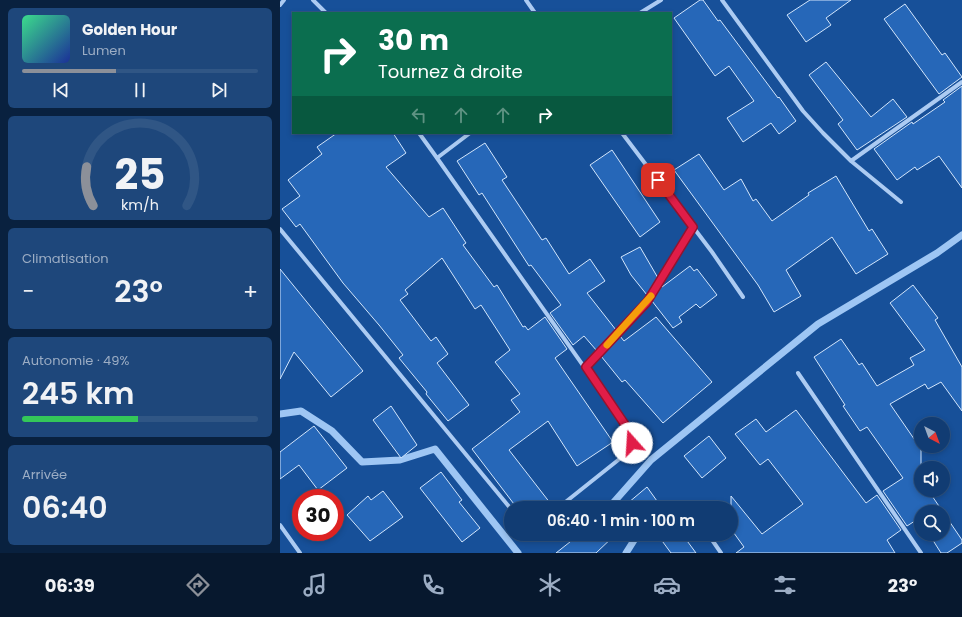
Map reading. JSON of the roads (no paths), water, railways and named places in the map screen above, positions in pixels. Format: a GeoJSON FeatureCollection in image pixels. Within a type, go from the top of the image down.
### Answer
{"type":"FeatureCollection","features":[{"type":"Feature","properties":{"kind":"street"},"geometry":{"type":"LineString","coordinates":[[280,5],[284,0]]}},
{"type":"Feature","properties":{"kind":"street"},"geometry":{"type":"LineString","coordinates":[[313,0],[325,12]]}},
{"type":"Feature","properties":{"kind":"street"},"geometry":{"type":"LineString","coordinates":[[526,0],[534,12]]}},
{"type":"Feature","properties":{"kind":"street"},"geometry":{"type":"LineString","coordinates":[[642,12],[661,0]]}},
{"type":"Feature","properties":{"kind":"street"},"geometry":{"type":"LineString","coordinates":[[722,0],[803,111],[851,161],[901,202]]}},
{"type":"Feature","properties":{"kind":"street"},"geometry":{"type":"LineString","coordinates":[[851,161],[962,82]]}},
{"type":"Feature","properties":{"kind":"street"},"geometry":{"type":"LineString","coordinates":[[420,134],[586,367],[632,435],[632,443],[628,453],[567,501]]}},
{"type":"Feature","properties":{"kind":"street"},"geometry":{"type":"LineString","coordinates":[[437,158],[469,134]]}},
{"type":"Feature","properties":{"kind":"street"},"geometry":{"type":"LineString","coordinates":[[623,134],[693,227],[743,297]]}},
{"type":"Feature","properties":{"kind":"street"},"geometry":{"type":"LineString","coordinates":[[586,367],[647,302],[693,227]]}},
{"type":"Feature","properties":{"kind":"street"},"geometry":{"type":"LineString","coordinates":[[280,230],[504,501]]}},
{"type":"Feature","properties":{"kind":"street"},"geometry":{"type":"LineString","coordinates":[[798,372],[921,553]]}},
{"type":"Feature","properties":{"kind":"street"},"geometry":{"type":"LineString","coordinates":[[280,525],[300,553]]}},
{"type":"Feature","properties":{"kind":"street"},"geometry":{"type":"LineString","coordinates":[[713,541],[721,553]]}},
{"type":"Feature","properties":{"kind":"waterway"},"geometry":{"type":"LineString","coordinates":[[615,501],[651,460],[818,324],[937,253],[962,235]]}},
{"type":"Feature","properties":{"kind":"waterway"},"geometry":{"type":"LineString","coordinates":[[280,414],[301,411],[332,431],[362,462],[400,460],[435,449],[518,553]]}},
{"type":"Feature","properties":{"kind":"waterway"},"geometry":{"type":"LineString","coordinates":[[626,553],[634,541]]}}]}
